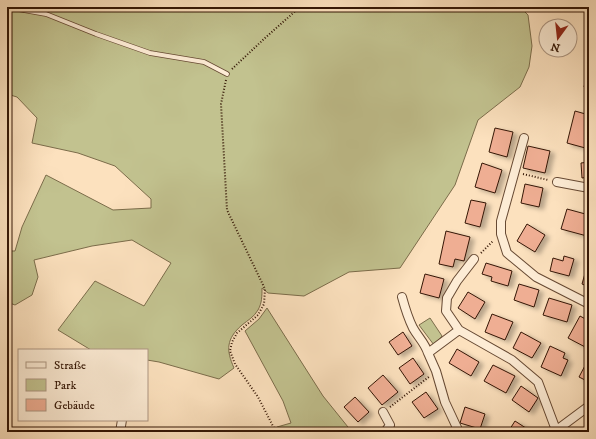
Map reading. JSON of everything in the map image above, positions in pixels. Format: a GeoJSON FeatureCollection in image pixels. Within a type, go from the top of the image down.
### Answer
{"type":"FeatureCollection","features":[{"type":"Feature","properties":{"kind":"street"},"geometry":{"type":"LineString","coordinates":[[524,138],[501,221],[501,234],[507,253],[536,277],[589,304]]}},
{"type":"Feature","properties":{"kind":"street"},"geometry":{"type":"LineString","coordinates":[[557,182],[589,188]]}},
{"type":"Feature","properties":{"kind":"street"},"geometry":{"type":"LineString","coordinates":[[474,259],[457,281],[447,298],[446,311],[458,330],[512,360],[538,382],[555,431],[589,406]]}},
{"type":"Feature","properties":{"kind":"street"},"geometry":{"type":"LineString","coordinates":[[402,297],[413,328],[426,347],[436,371],[445,402],[459,432]]}},
{"type":"Feature","properties":{"kind":"street"},"geometry":{"type":"LineString","coordinates":[[428,353],[458,330]]}},
{"type":"Feature","properties":{"kind":"street"},"geometry":{"type":"LineString","coordinates":[[383,412],[390,425],[385,432]]}},
{"type":"Feature","properties":{"kind":"street"},"geometry":{"type":"LineString","coordinates":[[120,432],[122,421]]}},
{"type":"Feature","properties":{"kind":"lane"},"geometry":{"type":"LineString","coordinates":[[7,7],[46,14],[150,53],[204,62],[227,74]]}},
{"type":"Feature","properties":{"kind":"path"},"geometry":{"type":"LineString","coordinates":[[276,432],[258,398],[235,364],[230,351],[232,342],[237,333],[258,315],[264,304],[265,289],[227,210],[221,104],[227,74],[300,7]]}},
{"type":"Feature","properties":{"kind":"path"},"geometry":{"type":"LineString","coordinates":[[514,172],[557,182]]}},
{"type":"Feature","properties":{"kind":"path"},"geometry":{"type":"LineString","coordinates":[[474,259],[501,234]]}},
{"type":"Feature","properties":{"kind":"path"},"geometry":{"type":"LineString","coordinates":[[383,412],[436,371]]}},
{"type":"Feature","properties":{"kind":"green space"},"geometry":{"type":"Polygon","coordinates":[[[7,7],[520,7],[528,15],[532,46],[529,67],[520,87],[478,120],[455,185],[400,268],[349,272],[304,296],[268,293],[262,288],[262,297],[258,310],[253,317],[237,330],[230,340],[229,350],[231,362],[234,368],[219,379],[148,360],[148,349],[89,349],[58,330],[95,281],[144,306],[171,263],[132,240],[92,246],[34,260],[38,277],[32,295],[15,305],[7,302],[7,251],[15,251],[22,227],[46,175],[113,210],[151,208],[151,199],[115,166],[78,153],[32,143],[37,118],[17,97],[7,94],[7,7]]]}},
{"type":"Feature","properties":{"kind":"green space"},"geometry":{"type":"Polygon","coordinates":[[[267,308],[323,396],[352,432],[279,432],[277,427],[291,423],[283,401],[245,331],[259,319],[267,308]]]}},
{"type":"Feature","properties":{"kind":"green space"},"geometry":{"type":"Polygon","coordinates":[[[430,318],[442,336],[434,345],[419,325],[430,318]]]}},
{"type":"Feature","properties":{"kind":"building"},"geometry":{"type":"Polygon","coordinates":[[[589,66],[589,88],[584,87],[589,66]]]}},
{"type":"Feature","properties":{"kind":"building"},"geometry":{"type":"Polygon","coordinates":[[[575,111],[589,115],[589,149],[567,143],[575,111]]]}},
{"type":"Feature","properties":{"kind":"building"},"geometry":{"type":"Polygon","coordinates":[[[495,128],[513,132],[507,157],[489,152],[495,128]]]}},
{"type":"Feature","properties":{"kind":"building"},"geometry":{"type":"Polygon","coordinates":[[[528,146],[550,151],[545,173],[523,168],[528,146]]]}},
{"type":"Feature","properties":{"kind":"building"},"geometry":{"type":"Polygon","coordinates":[[[589,162],[589,177],[582,178],[581,163],[589,162]]]}},
{"type":"Feature","properties":{"kind":"building"},"geometry":{"type":"Polygon","coordinates":[[[482,163],[502,170],[495,193],[475,187],[482,163]]]}},
{"type":"Feature","properties":{"kind":"building"},"geometry":{"type":"Polygon","coordinates":[[[525,184],[543,188],[539,207],[521,203],[525,184]]]}},
{"type":"Feature","properties":{"kind":"building"},"geometry":{"type":"Polygon","coordinates":[[[471,200],[486,203],[480,227],[465,223],[471,200]]]}},
{"type":"Feature","properties":{"kind":"building"},"geometry":{"type":"Polygon","coordinates":[[[567,209],[589,215],[589,228],[587,236],[561,229],[567,209]]]}},
{"type":"Feature","properties":{"kind":"building"},"geometry":{"type":"Polygon","coordinates":[[[527,224],[545,235],[535,252],[517,241],[527,224]]]}},
{"type":"Feature","properties":{"kind":"building"},"geometry":{"type":"Polygon","coordinates":[[[446,231],[470,237],[464,261],[455,259],[453,267],[439,264],[446,231]]]}},
{"type":"Feature","properties":{"kind":"building"},"geometry":{"type":"Polygon","coordinates":[[[564,256],[574,259],[569,276],[550,271],[553,258],[563,261],[564,256]]]}},
{"type":"Feature","properties":{"kind":"building"},"geometry":{"type":"Polygon","coordinates":[[[486,263],[512,271],[508,286],[491,281],[492,277],[482,274],[486,263]]]}},
{"type":"Feature","properties":{"kind":"building"},"geometry":{"type":"Polygon","coordinates":[[[586,270],[589,270],[589,287],[582,284],[586,270]]]}},
{"type":"Feature","properties":{"kind":"building"},"geometry":{"type":"Polygon","coordinates":[[[425,274],[444,279],[439,298],[420,293],[425,274]]]}},
{"type":"Feature","properties":{"kind":"building"},"geometry":{"type":"Polygon","coordinates":[[[519,284],[539,290],[534,307],[514,300],[519,284]]]}},
{"type":"Feature","properties":{"kind":"building"},"geometry":{"type":"Polygon","coordinates":[[[468,292],[485,302],[475,319],[458,308],[468,292]]]}},
{"type":"Feature","properties":{"kind":"building"},"geometry":{"type":"Polygon","coordinates":[[[549,298],[572,305],[567,322],[543,315],[549,298]]]}},
{"type":"Feature","properties":{"kind":"building"},"geometry":{"type":"Polygon","coordinates":[[[492,314],[513,322],[505,340],[485,332],[492,314]]]}},
{"type":"Feature","properties":{"kind":"building"},"geometry":{"type":"Polygon","coordinates":[[[580,316],[589,321],[589,349],[568,338],[580,316]]]}},
{"type":"Feature","properties":{"kind":"building"},"geometry":{"type":"Polygon","coordinates":[[[403,332],[412,346],[398,355],[389,342],[403,332]]]}},
{"type":"Feature","properties":{"kind":"building"},"geometry":{"type":"Polygon","coordinates":[[[521,332],[541,343],[532,358],[513,348],[521,332]]]}},
{"type":"Feature","properties":{"kind":"building"},"geometry":{"type":"Polygon","coordinates":[[[550,346],[565,353],[563,358],[568,360],[561,376],[541,367],[550,346]]]}},
{"type":"Feature","properties":{"kind":"building"},"geometry":{"type":"Polygon","coordinates":[[[457,349],[479,362],[471,376],[449,363],[457,349]]]}},
{"type":"Feature","properties":{"kind":"building"},"geometry":{"type":"Polygon","coordinates":[[[413,358],[424,374],[410,384],[399,368],[413,358]]]}},
{"type":"Feature","properties":{"kind":"building"},"geometry":{"type":"Polygon","coordinates":[[[589,358],[589,382],[579,377],[589,358]]]}},
{"type":"Feature","properties":{"kind":"building"},"geometry":{"type":"Polygon","coordinates":[[[493,365],[515,376],[506,393],[484,381],[493,365]]]}},
{"type":"Feature","properties":{"kind":"building"},"geometry":{"type":"Polygon","coordinates":[[[383,375],[398,392],[382,405],[368,388],[383,375]]]}},
{"type":"Feature","properties":{"kind":"building"},"geometry":{"type":"Polygon","coordinates":[[[521,386],[538,398],[529,412],[512,400],[521,386]]]}},
{"type":"Feature","properties":{"kind":"building"},"geometry":{"type":"Polygon","coordinates":[[[426,392],[438,409],[424,418],[412,402],[426,392]]]}},
{"type":"Feature","properties":{"kind":"building"},"geometry":{"type":"Polygon","coordinates":[[[355,397],[369,412],[358,422],[344,407],[355,397]]]}},
{"type":"Feature","properties":{"kind":"building"},"geometry":{"type":"Polygon","coordinates":[[[465,407],[485,414],[480,429],[460,423],[465,407]]]}},
{"type":"Feature","properties":{"kind":"building"},"geometry":{"type":"Polygon","coordinates":[[[515,421],[532,432],[508,432],[515,421]]]}}]}
